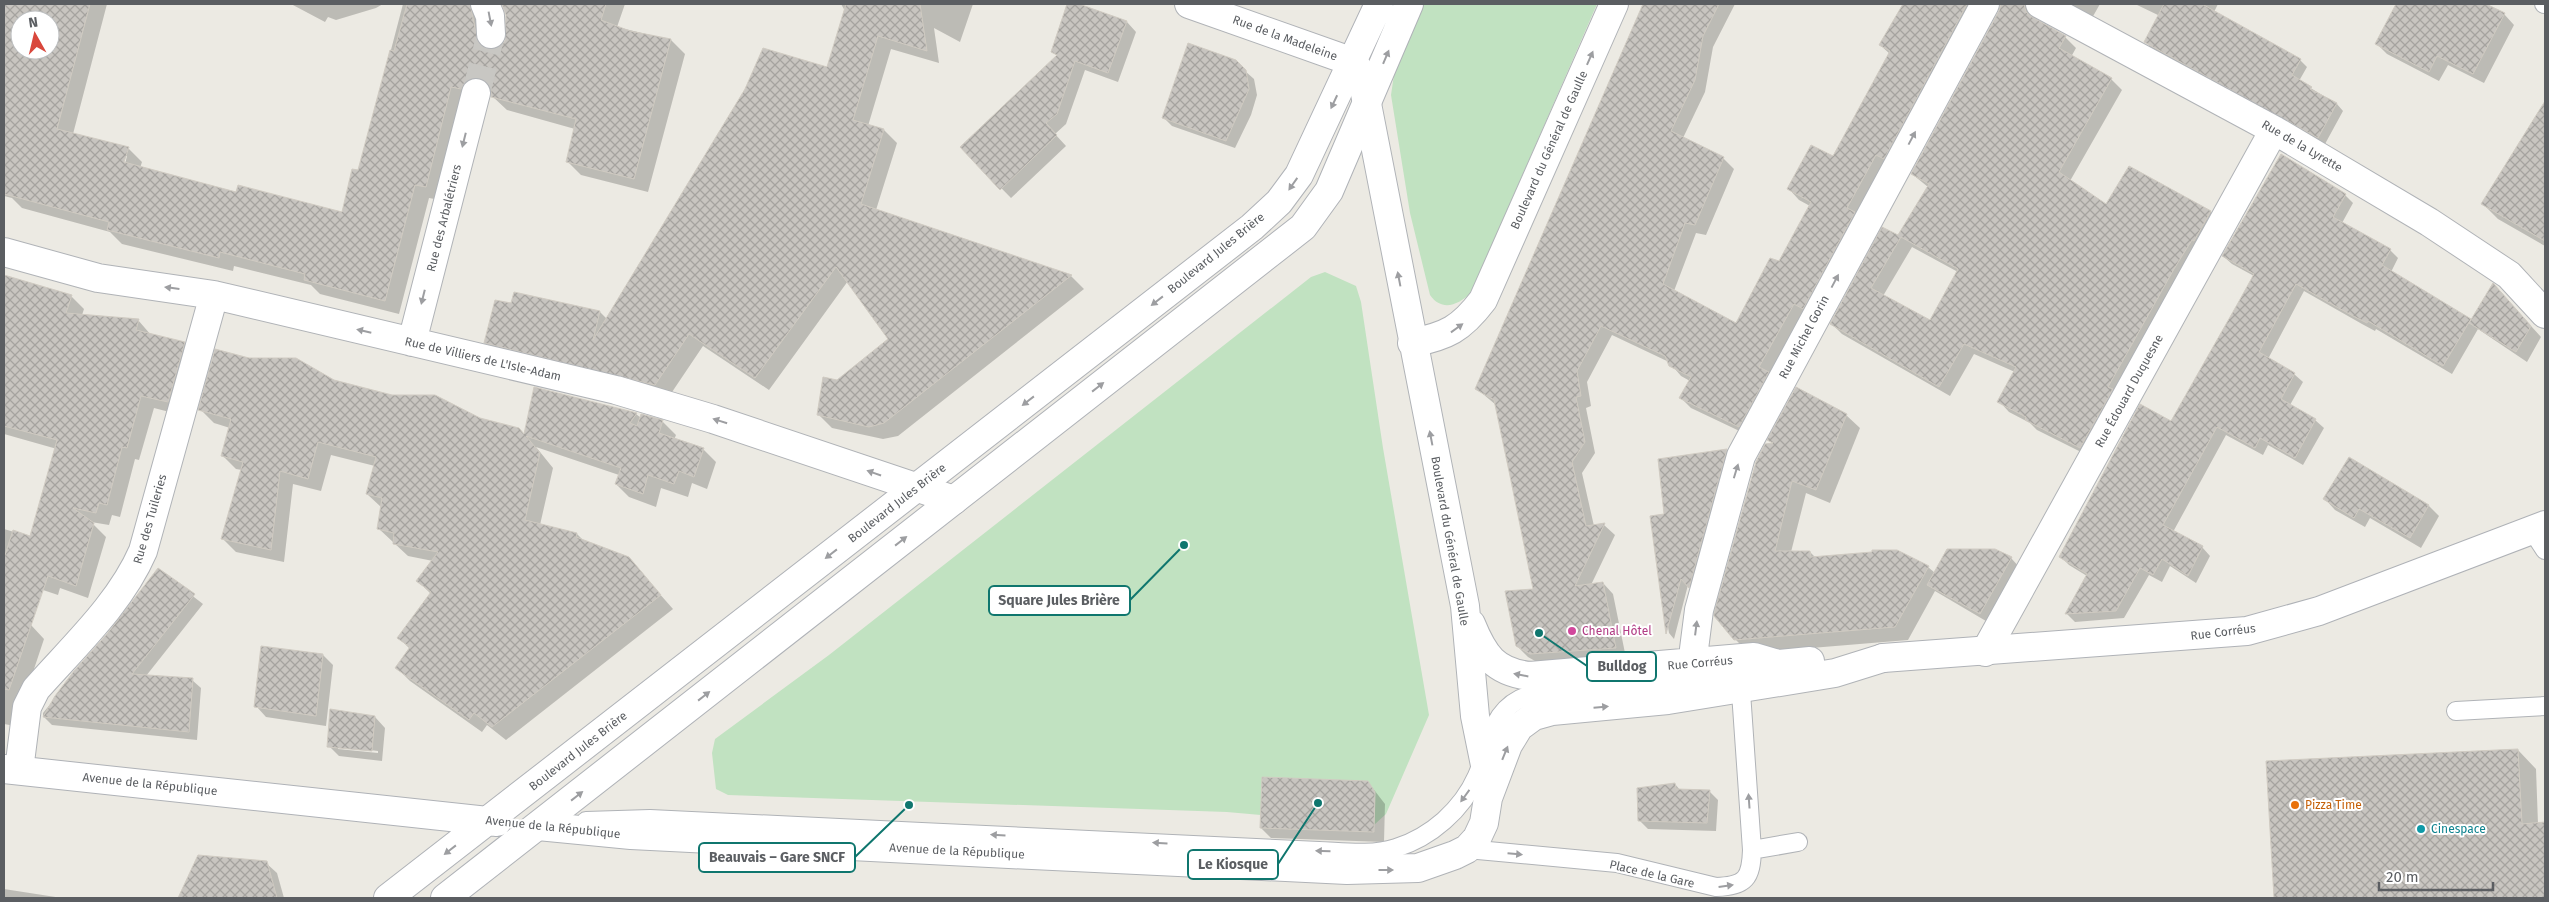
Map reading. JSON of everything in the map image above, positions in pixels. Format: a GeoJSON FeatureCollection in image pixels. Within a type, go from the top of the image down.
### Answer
{"type":"FeatureCollection","features":[{"type":"Feature","properties":{"kind":"street"},"geometry":{"type":"LineString","coordinates":[[485,4],[490,16],[491,34]]}},
{"type":"Feature","properties":{"kind":"street","name":"Rue de la Madeleine"},"geometry":{"type":"LineString","coordinates":[[1189,4],[1352,62]]}},
{"type":"Feature","properties":{"kind":"street"},"geometry":{"type":"LineString","coordinates":[[1352,62],[1379,4]]}},
{"type":"Feature","properties":{"kind":"street"},"geometry":{"type":"LineString","coordinates":[[445,898],[1303,227],[1329,191],[1409,4]]}},
{"type":"Feature","properties":{"kind":"street","name":"Boulevard du Général de Gaulle"},"geometry":{"type":"LineString","coordinates":[[1412,343],[1450,333],[1462,326],[1483,300],[1614,4]]}},
{"type":"Feature","properties":{"kind":"street","name":"Rue Michel Gorin"},"geometry":{"type":"LineString","coordinates":[[1696,679],[1695,633],[1698,610],[1741,456],[1985,4]]}},
{"type":"Feature","properties":{"kind":"street","name":"Rue de la Lyrette"},"geometry":{"type":"LineString","coordinates":[[2040,4],[2274,130],[2374,188],[2491,261],[2509,275],[2545,314]]}},
{"type":"Feature","properties":{"kind":"street","name":"Boulevard du Général de Gaulle"},"geometry":{"type":"LineString","coordinates":[[1352,62],[1361,73],[1367,102],[1464,606],[1474,706],[1488,798]]}},
{"type":"Feature","properties":{"kind":"street","name":"Boulevard Jules Brière"},"geometry":{"type":"LineString","coordinates":[[388,898],[1252,227],[1290,189],[1316,141],[1352,62]]}},
{"type":"Feature","properties":{"kind":"street","name":"Rue des Arbalétriers"},"geometry":{"type":"LineString","coordinates":[[412,342],[476,93]]}},
{"type":"Feature","properties":{"kind":"street","name":"Rue Édouard Duquesne"},"geometry":{"type":"LineString","coordinates":[[1985,652],[2274,130]]}},
{"type":"Feature","properties":{"kind":"street"},"geometry":{"type":"LineString","coordinates":[[1316,141],[1362,162],[1374,174],[1387,210]]}},
{"type":"Feature","properties":{"kind":"street","name":"Rue de Villiers de L'Isle-Adam"},"geometry":{"type":"LineString","coordinates":[[4,252],[98,278],[214,295],[616,390],[663,403],[954,500]]}},
{"type":"Feature","properties":{"kind":"street","name":"Rue des Tuileries"},"geometry":{"type":"LineString","coordinates":[[11,770],[27,707],[36,689],[119,594],[133,574],[143,551],[214,295]]}},
{"type":"Feature","properties":{"kind":"street","name":"Rue Corréus"},"geometry":{"type":"LineString","coordinates":[[1739,673],[1754,657],[1778,664],[1833,658],[1883,658],[1985,652],[2247,631],[2319,611],[2541,535]]}},
{"type":"Feature","properties":{"kind":"street","name":"Rue Corréus"},"geometry":{"type":"LineString","coordinates":[[1464,606],[1486,655],[1506,671],[1518,675],[1696,679],[1739,673],[1835,673],[1883,658]]}},
{"type":"Feature","properties":{"kind":"street","name":"Rue Corréus"},"geometry":{"type":"LineString","coordinates":[[1552,711],[1650,702],[1696,679]]}},
{"type":"Feature","properties":{"kind":"street","name":"Avenue de la République"},"geometry":{"type":"LineString","coordinates":[[11,770],[631,835],[1347,870],[1391,870],[1423,867],[1466,849],[1477,838],[1481,830],[1488,798],[1508,745],[1519,727],[1534,716],[1552,711]]}},
{"type":"Feature","properties":{"kind":"lane","name":"Place de la Gare"},"geometry":{"type":"LineString","coordinates":[[1466,849],[1617,864],[1716,887],[1731,887],[1743,882],[1752,868],[1752,850],[1739,673]]}},
{"type":"Feature","properties":{"kind":"lane"},"geometry":{"type":"LineString","coordinates":[[538,826],[594,820],[650,819],[1254,848],[1378,852],[1399,847],[1437,826],[1459,805],[1471,788],[1499,716],[1506,706],[1524,696],[1696,679]]}},
{"type":"Feature","properties":{"kind":"lane"},"geometry":{"type":"LineString","coordinates":[[2456,711],[2545,706]]}},
{"type":"Feature","properties":{"kind":"lane"},"geometry":{"type":"LineString","coordinates":[[1752,850],[1798,842]]}},
{"type":"Feature","properties":{"kind":"green space"},"geometry":{"type":"Polygon","coordinates":[[[1420,4],[1597,4],[1471,293],[1461,301],[1450,305],[1440,304],[1430,295],[1410,213],[1391,95],[1395,68],[1420,4]]]}},
{"type":"Feature","properties":{"kind":"green space"},"geometry":{"type":"Polygon","coordinates":[[[1325,272],[1356,286],[1361,302],[1383,448],[1429,715],[1386,814],[1374,825],[1227,812],[728,795],[716,789],[712,753],[715,739],[829,655],[1311,277],[1325,272]]]}},
{"type":"Feature","properties":{"kind":"building"},"geometry":{"type":"Polygon","coordinates":[[[4,4],[90,4],[57,129],[129,147],[124,162],[236,192],[238,185],[342,212],[352,169],[358,170],[390,50],[394,51],[407,4],[470,4],[478,42],[484,48],[491,50],[500,47],[505,41],[506,15],[502,4],[606,4],[601,20],[630,31],[671,39],[634,179],[566,162],[576,119],[491,97],[491,88],[487,82],[480,78],[471,78],[465,82],[461,89],[451,87],[426,187],[415,185],[385,301],[304,280],[305,274],[220,252],[219,258],[107,230],[109,222],[4,194],[4,4]]]}},
{"type":"Feature","properties":{"kind":"building"},"geometry":{"type":"Polygon","coordinates":[[[846,4],[920,4],[927,51],[878,36],[853,120],[884,129],[861,204],[1072,275],[884,423],[869,427],[817,415],[823,377],[837,380],[888,339],[836,267],[755,378],[689,334],[655,385],[484,343],[495,300],[511,303],[514,292],[600,311],[593,340],[745,89],[763,48],[827,67],[846,4]]]}},
{"type":"Feature","properties":{"kind":"building"},"geometry":{"type":"Polygon","coordinates":[[[1067,4],[1079,4],[1127,21],[1108,73],[1075,61],[1057,114],[1046,123],[1057,135],[1000,190],[960,147],[1057,55],[1051,52],[1067,4]]]}},
{"type":"Feature","properties":{"kind":"building"},"geometry":{"type":"Polygon","coordinates":[[[1643,4],[1719,4],[1703,36],[1695,80],[1671,131],[1724,157],[1695,225],[1685,223],[1663,284],[1736,323],[1770,258],[1779,261],[1811,202],[1787,189],[1811,145],[1833,156],[1890,51],[1879,45],[1903,4],[1967,4],[1884,159],[1876,155],[1847,208],[1855,212],[1803,309],[1794,304],[1759,367],[1769,372],[1739,427],[1679,398],[1691,377],[1669,366],[1665,356],[1601,326],[1577,371],[1581,396],[1576,397],[1585,442],[1572,462],[1586,526],[1605,523],[1575,586],[1603,582],[1616,648],[1530,654],[1516,646],[1505,591],[1533,589],[1510,476],[1494,400],[1475,389],[1643,4]]]}},
{"type":"Feature","properties":{"kind":"building"},"geometry":{"type":"Polygon","coordinates":[[[2001,4],[2024,4],[2026,12],[2032,17],[2066,36],[2059,48],[2112,78],[2059,172],[2106,204],[2129,166],[2211,211],[2194,241],[2192,240],[2174,269],[2108,387],[2113,389],[2080,448],[2025,420],[2026,417],[1997,402],[2016,367],[1964,344],[1939,387],[1830,324],[1882,227],[1898,235],[1929,184],[1911,174],[1999,11],[2001,4]],[[1901,237],[1871,288],[1930,320],[1958,269],[1901,237]]]}},
{"type":"Feature","properties":{"kind":"building"},"geometry":{"type":"Polygon","coordinates":[[[2164,4],[2202,4],[2301,59],[2292,75],[2312,87],[2310,89],[2337,103],[2318,138],[2144,42],[2164,4]]]}},
{"type":"Feature","properties":{"kind":"building"},"geometry":{"type":"Polygon","coordinates":[[[2396,4],[2486,4],[2505,13],[2473,74],[2437,56],[2429,72],[2375,44],[2396,4]]]}},
{"type":"Feature","properties":{"kind":"building"},"geometry":{"type":"Polygon","coordinates":[[[1188,43],[1236,60],[1246,70],[1249,89],[1226,141],[1162,118],[1188,43]]]}},
{"type":"Feature","properties":{"kind":"building"},"geometry":{"type":"Polygon","coordinates":[[[2545,101],[2545,241],[2481,204],[2545,101]]]}},
{"type":"Feature","properties":{"kind":"building"},"geometry":{"type":"Polygon","coordinates":[[[2281,154],[2346,194],[2333,217],[2391,249],[2382,265],[2471,319],[2443,366],[2368,321],[2367,323],[2353,316],[2296,284],[2259,352],[2295,373],[2281,399],[2316,419],[2295,458],[2260,438],[2255,448],[2217,427],[2163,525],[2203,546],[2188,576],[2162,559],[2153,575],[2140,568],[2116,611],[2065,614],[2087,574],[2059,557],[2140,404],[2171,421],[2254,274],[2222,256],[2281,154]]]}},
{"type":"Feature","properties":{"kind":"building"},"geometry":{"type":"Polygon","coordinates":[[[4,275],[72,295],[66,313],[139,319],[136,330],[185,342],[168,402],[141,396],[127,448],[122,447],[107,505],[99,503],[96,513],[73,508],[94,523],[76,586],[48,576],[9,690],[4,689],[4,558],[13,530],[30,536],[57,440],[4,426],[4,275]]]}},
{"type":"Feature","properties":{"kind":"building"},"geometry":{"type":"Polygon","coordinates":[[[2493,283],[2531,326],[2516,352],[2469,323],[2493,283]]]}},
{"type":"Feature","properties":{"kind":"building"},"geometry":{"type":"Polygon","coordinates":[[[215,349],[249,358],[296,358],[334,380],[392,395],[435,395],[480,418],[519,428],[524,434],[534,387],[637,413],[630,423],[637,426],[641,414],[663,420],[659,433],[704,448],[694,477],[679,471],[674,484],[648,475],[643,494],[615,484],[621,468],[526,436],[540,453],[525,520],[577,533],[576,537],[629,557],[661,595],[492,727],[474,713],[469,720],[395,668],[410,647],[397,638],[431,592],[416,581],[438,552],[393,544],[394,533],[377,529],[382,498],[366,494],[376,457],[318,442],[308,479],[280,471],[271,550],[221,539],[243,462],[221,456],[231,419],[198,410],[215,349]]]}},
{"type":"Feature","properties":{"kind":"building"},"geometry":{"type":"Polygon","coordinates":[[[1796,387],[1847,414],[1816,490],[1792,481],[1775,551],[1810,551],[1811,557],[1872,552],[1872,550],[1897,550],[1929,566],[1895,627],[1734,640],[1714,616],[1714,613],[1756,462],[1765,444],[1773,443],[1767,440],[1796,387]]]}},
{"type":"Feature","properties":{"kind":"building"},"geometry":{"type":"Polygon","coordinates":[[[1727,449],[1689,588],[1681,579],[1666,634],[1650,516],[1664,514],[1658,459],[1727,449]]]}},
{"type":"Feature","properties":{"kind":"building"},"geometry":{"type":"Polygon","coordinates":[[[2349,457],[2429,505],[2410,538],[2359,509],[2354,518],[2323,499],[2349,457]]]}},
{"type":"Feature","properties":{"kind":"building"},"geometry":{"type":"Polygon","coordinates":[[[1947,549],[1995,549],[2012,557],[1980,614],[1927,585],[1947,549]]]}},
{"type":"Feature","properties":{"kind":"building"},"geometry":{"type":"Polygon","coordinates":[[[158,568],[195,594],[132,674],[193,678],[189,732],[43,717],[55,696],[74,671],[107,634],[158,568]]]}},
{"type":"Feature","properties":{"kind":"building"},"geometry":{"type":"Polygon","coordinates":[[[261,646],[323,654],[316,716],[254,707],[261,646]]]}},
{"type":"Feature","properties":{"kind":"building"},"geometry":{"type":"Polygon","coordinates":[[[330,709],[375,716],[372,751],[327,747],[330,709]]]}},
{"type":"Feature","properties":{"kind":"building","name":"Cinespace"},"geometry":{"type":"Polygon","coordinates":[[[2518,749],[2522,824],[2545,822],[2545,898],[2274,898],[2266,761],[2518,749]]]}},
{"type":"Feature","properties":{"kind":"building"},"geometry":{"type":"Polygon","coordinates":[[[1262,777],[1368,781],[1375,792],[1374,832],[1260,828],[1262,777]]]}},
{"type":"Feature","properties":{"kind":"building"},"geometry":{"type":"Polygon","coordinates":[[[1675,783],[1676,789],[1710,790],[1707,823],[1638,821],[1637,788],[1675,783]]]}},
{"type":"Feature","properties":{"kind":"building"},"geometry":{"type":"Polygon","coordinates":[[[198,855],[267,861],[277,898],[178,898],[198,855]]]}},
{"type":"Feature","properties":{"kind":"tunnel"},"geometry":{"type":"LineString","coordinates":[[476,93],[491,34]]}},
{"type":"Feature","properties":{"kind":"place","name":"Square Jules Brière"},"geometry":{"type":"Point","coordinates":[1184,545]}},
{"type":"Feature","properties":{"kind":"place","name":"Chenal Hôtel"},"geometry":{"type":"Point","coordinates":[1572,631]}},
{"type":"Feature","properties":{"kind":"place","name":"Bulldog"},"geometry":{"type":"Point","coordinates":[1539,633]}},
{"type":"Feature","properties":{"kind":"place","name":"Le Kiosque"},"geometry":{"type":"Point","coordinates":[1318,803]}},
{"type":"Feature","properties":{"kind":"place","name":"Beauvais – Gare SNCF"},"geometry":{"type":"Point","coordinates":[909,805]}},
{"type":"Feature","properties":{"kind":"place","name":"Pizza Time"},"geometry":{"type":"Point","coordinates":[2295,805]}},
{"type":"Feature","properties":{"kind":"place","name":"Cinespace"},"geometry":{"type":"Point","coordinates":[2421,829]}}]}
